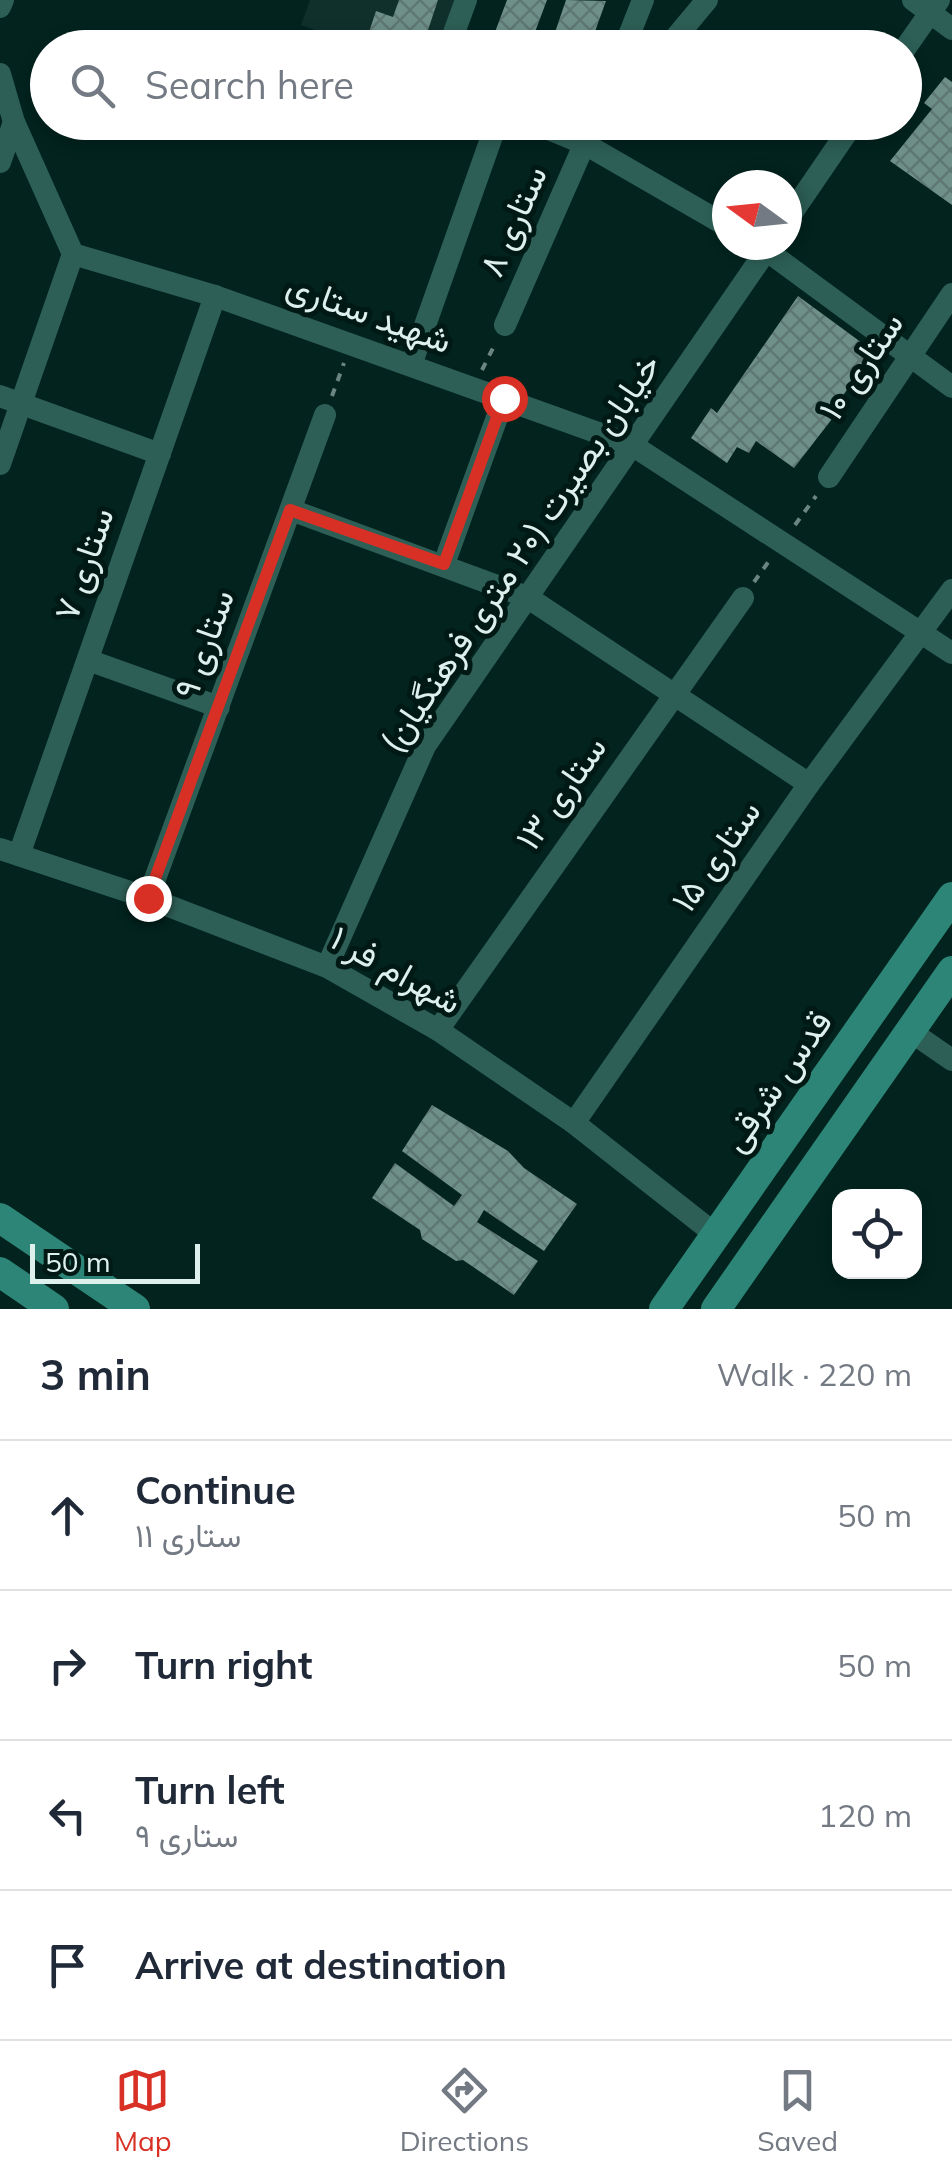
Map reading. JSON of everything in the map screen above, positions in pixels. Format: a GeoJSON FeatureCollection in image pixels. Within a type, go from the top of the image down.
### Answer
{"type":"FeatureCollection","features":[{"type":"Feature","properties":{"kind":"street"},"geometry":{"type":"LineString","coordinates":[[0,8],[3,0]]}},
{"type":"Feature","properties":{"kind":"street"},"geometry":{"type":"LineString","coordinates":[[455,30],[466,0]]}},
{"type":"Feature","properties":{"kind":"street"},"geometry":{"type":"LineString","coordinates":[[631,30],[643,0]]}},
{"type":"Feature","properties":{"kind":"street"},"geometry":{"type":"LineString","coordinates":[[682,30],[707,0]]}},
{"type":"Feature","properties":{"kind":"street"},"geometry":{"type":"LineString","coordinates":[[914,30],[927,4],[952,29]]}},
{"type":"Feature","properties":{"kind":"street"},"geometry":{"type":"LineString","coordinates":[[0,74],[14,122],[74,254],[10,400],[0,464]]}},
{"type":"Feature","properties":{"kind":"street"},"geometry":{"type":"LineString","coordinates":[[0,162],[14,122]]}},
{"type":"Feature","properties":{"kind":"street"},"geometry":{"type":"LineString","coordinates":[[411,365],[491,140]]}},
{"type":"Feature","properties":{"kind":"street","name":"ستاری ۸"},"geometry":{"type":"LineString","coordinates":[[505,326],[587,140]]}},
{"type":"Feature","properties":{"kind":"street"},"geometry":{"type":"LineString","coordinates":[[599,140],[712,216]]}},
{"type":"Feature","properties":{"kind":"street"},"geometry":{"type":"LineString","coordinates":[[802,198],[842,140]]}},
{"type":"Feature","properties":{"kind":"street","name":"شهید ستاری"},"geometry":{"type":"LineString","coordinates":[[74,254],[214,296],[632,445],[952,653]]}},
{"type":"Feature","properties":{"kind":"street","name":"خیابان بصیرت (۲۰ متری فرهنگیان)"},"geometry":{"type":"LineString","coordinates":[[328,967],[426,746],[756,260]]}},
{"type":"Feature","properties":{"kind":"street"},"geometry":{"type":"LineString","coordinates":[[782,260],[952,387]]}},
{"type":"Feature","properties":{"kind":"street","name":"ستاری ۱۰"},"geometry":{"type":"LineString","coordinates":[[830,476],[952,294]]}},
{"type":"Feature","properties":{"kind":"street","name":"ستاری ۷"},"geometry":{"type":"LineString","coordinates":[[10,852],[88,660],[214,296]]}},
{"type":"Feature","properties":{"kind":"street"},"geometry":{"type":"LineString","coordinates":[[444,564],[504,398]]}},
{"type":"Feature","properties":{"kind":"street"},"geometry":{"type":"LineString","coordinates":[[10,400],[160,454]]}},
{"type":"Feature","properties":{"kind":"street","name":"ستاری ۹"},"geometry":{"type":"LineString","coordinates":[[148,898],[326,415]]}},
{"type":"Feature","properties":{"kind":"street"},"geometry":{"type":"LineString","coordinates":[[290,510],[528,597],[809,784]]}},
{"type":"Feature","properties":{"kind":"street","name":"ستاری ۱۵"},"geometry":{"type":"LineString","coordinates":[[574,1124],[809,784],[952,590]]}},
{"type":"Feature","properties":{"kind":"street","name":"ستاری ۱۳"},"geometry":{"type":"LineString","coordinates":[[438,1030],[743,598]]}},
{"type":"Feature","properties":{"kind":"street"},"geometry":{"type":"LineString","coordinates":[[88,660],[218,706]]}},
{"type":"Feature","properties":{"kind":"street","name":"شهرام فر ۱"},"geometry":{"type":"LineString","coordinates":[[10,852],[148,898],[328,967],[438,1030],[574,1124],[715,1234]]}},
{"type":"Feature","properties":{"kind":"street","name":"قدس شرقی"},"geometry":{"type":"LineString","coordinates":[[664,1309],[952,897]]}},
{"type":"Feature","properties":{"kind":"street"},"geometry":{"type":"LineString","coordinates":[[716,1309],[952,971]]}},
{"type":"Feature","properties":{"kind":"street"},"geometry":{"type":"LineString","coordinates":[[910,1032],[952,1060]]}},
{"type":"Feature","properties":{"kind":"street"},"geometry":{"type":"LineString","coordinates":[[0,1218],[135,1309]]}},
{"type":"Feature","properties":{"kind":"street"},"geometry":{"type":"LineString","coordinates":[[0,1272],[45,1306]]}},
{"type":"Feature","properties":{"kind":"path"},"geometry":{"type":"LineString","coordinates":[[473,387],[505,326]]}},
{"type":"Feature","properties":{"kind":"path"},"geometry":{"type":"LineString","coordinates":[[326,415],[350,343]]}},
{"type":"Feature","properties":{"kind":"shaded area"},"geometry":{"type":"Polygon","coordinates":[[[310,0],[457,0],[447,30],[315,30],[301,25],[310,0]]]}},
{"type":"Feature","properties":{"kind":"building"},"geometry":{"type":"Polygon","coordinates":[[[399,0],[438,0],[428,30],[370,30],[376,11],[393,17],[399,0]]]}},
{"type":"Feature","properties":{"kind":"building"},"geometry":{"type":"Polygon","coordinates":[[[507,0],[547,0],[536,30],[496,30],[507,0]]]}},
{"type":"Feature","properties":{"kind":"building"},"geometry":{"type":"Polygon","coordinates":[[[566,0],[606,1],[596,30],[556,30],[566,0]]]}},
{"type":"Feature","properties":{"kind":"building"},"geometry":{"type":"Polygon","coordinates":[[[945,77],[952,82],[952,205],[890,161],[907,140],[922,140],[922,121],[932,109],[924,103],[945,77]]]}},
{"type":"Feature","properties":{"kind":"building"},"geometry":{"type":"Polygon","coordinates":[[[798,296],[873,351],[832,412],[835,415],[794,468],[756,441],[749,453],[737,447],[727,463],[691,438],[711,408],[717,413],[798,296]]]}},
{"type":"Feature","properties":{"kind":"building"},"geometry":{"type":"Polygon","coordinates":[[[432,1105],[508,1151],[524,1168],[577,1204],[544,1251],[484,1210],[477,1222],[538,1261],[514,1295],[463,1260],[456,1261],[422,1239],[420,1230],[372,1198],[395,1163],[454,1206],[462,1195],[402,1151],[432,1105]]]}},
{"type":"Feature","properties":{"kind":"route"},"geometry":{"type":"LineString","coordinates":[[148,898],[290,510],[444,564],[504,398]]}}]}
